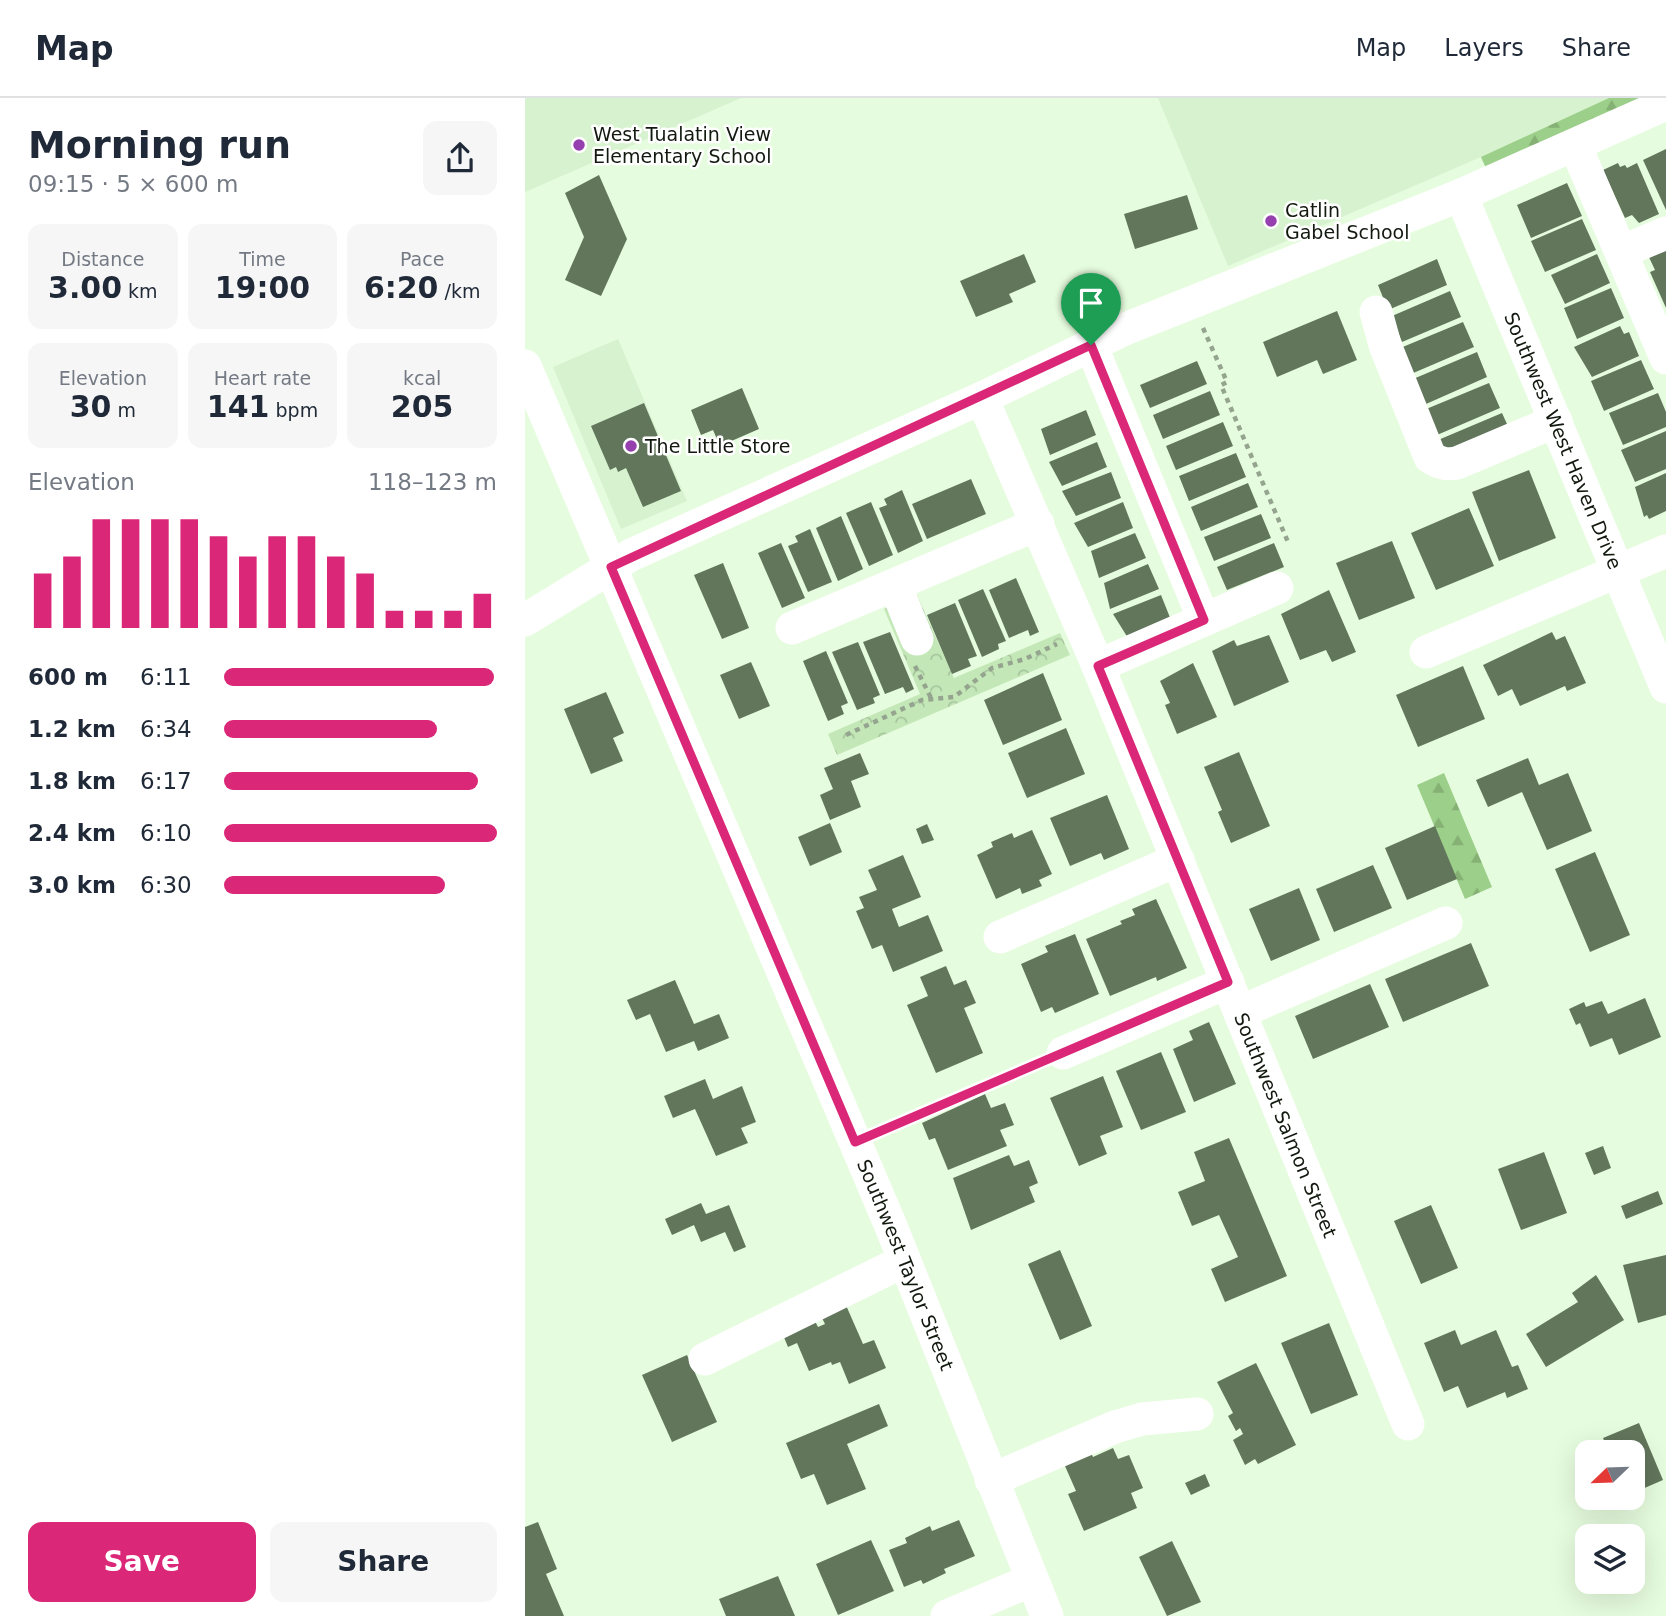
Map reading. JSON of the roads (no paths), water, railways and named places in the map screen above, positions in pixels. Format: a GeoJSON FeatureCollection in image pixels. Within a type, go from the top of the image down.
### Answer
{"type":"FeatureCollection","features":[{"type":"Feature","properties":{"kind":"street"},"geometry":{"type":"LineString","coordinates":[[525,620],[631,555],[982,398],[1091,345],[1461,195],[1666,104]]}},
{"type":"Feature","properties":{"kind":"street"},"geometry":{"type":"LineString","coordinates":[[1575,145],[1666,358]]}},
{"type":"Feature","properties":{"kind":"street","name":"Southwest West Haven Drive"},"geometry":{"type":"LineString","coordinates":[[1461,195],[1666,687]]}},
{"type":"Feature","properties":{"kind":"street"},"geometry":{"type":"LineString","coordinates":[[1621,252],[1666,233]]}},
{"type":"Feature","properties":{"kind":"street"},"geometry":{"type":"LineString","coordinates":[[1376,312],[1390,358],[1430,457],[1436,461],[1443,464],[1457,463],[1556,421]]}},
{"type":"Feature","properties":{"kind":"street"},"geometry":{"type":"LineString","coordinates":[[1091,345],[1204,620]]}},
{"type":"Feature","properties":{"kind":"street","name":"Southwest Taylor Street"},"geometry":{"type":"LineString","coordinates":[[525,366],[855,1142],[1047,1616]]}},
{"type":"Feature","properties":{"kind":"street","name":"Southwest Salmon Street"},"geometry":{"type":"LineString","coordinates":[[982,398],[1098,666],[1408,1424]]}},
{"type":"Feature","properties":{"kind":"street"},"geometry":{"type":"LineString","coordinates":[[792,628],[1038,524]]}},
{"type":"Feature","properties":{"kind":"street"},"geometry":{"type":"LineString","coordinates":[[1426,652],[1666,551]]}},
{"type":"Feature","properties":{"kind":"street"},"geometry":{"type":"LineString","coordinates":[[895,585],[917,639]]}},
{"type":"Feature","properties":{"kind":"street"},"geometry":{"type":"LineString","coordinates":[[1098,666],[1277,588]]}},
{"type":"Feature","properties":{"kind":"street"},"geometry":{"type":"LineString","coordinates":[[1000,937],[1178,860]]}},
{"type":"Feature","properties":{"kind":"street"},"geometry":{"type":"LineString","coordinates":[[1063,1053],[1446,923]]}},
{"type":"Feature","properties":{"kind":"street"},"geometry":{"type":"LineString","coordinates":[[705,1359],[904,1261]]}},
{"type":"Feature","properties":{"kind":"street"},"geometry":{"type":"LineString","coordinates":[[991,1480],[1115,1427],[1142,1419],[1197,1414]]}},
{"type":"Feature","properties":{"kind":"street"},"geometry":{"type":"LineString","coordinates":[[947,1616],[1032,1580]]}},
{"type":"Feature","properties":{"kind":"place","name":"West Tualatin View Elementary School"},"geometry":{"type":"Point","coordinates":[579,145]}},
{"type":"Feature","properties":{"kind":"place","name":"Catlin Gabel School"},"geometry":{"type":"Point","coordinates":[1271,221]}},
{"type":"Feature","properties":{"kind":"place","name":"The Little Store"},"geometry":{"type":"Point","coordinates":[631,446]}}]}
